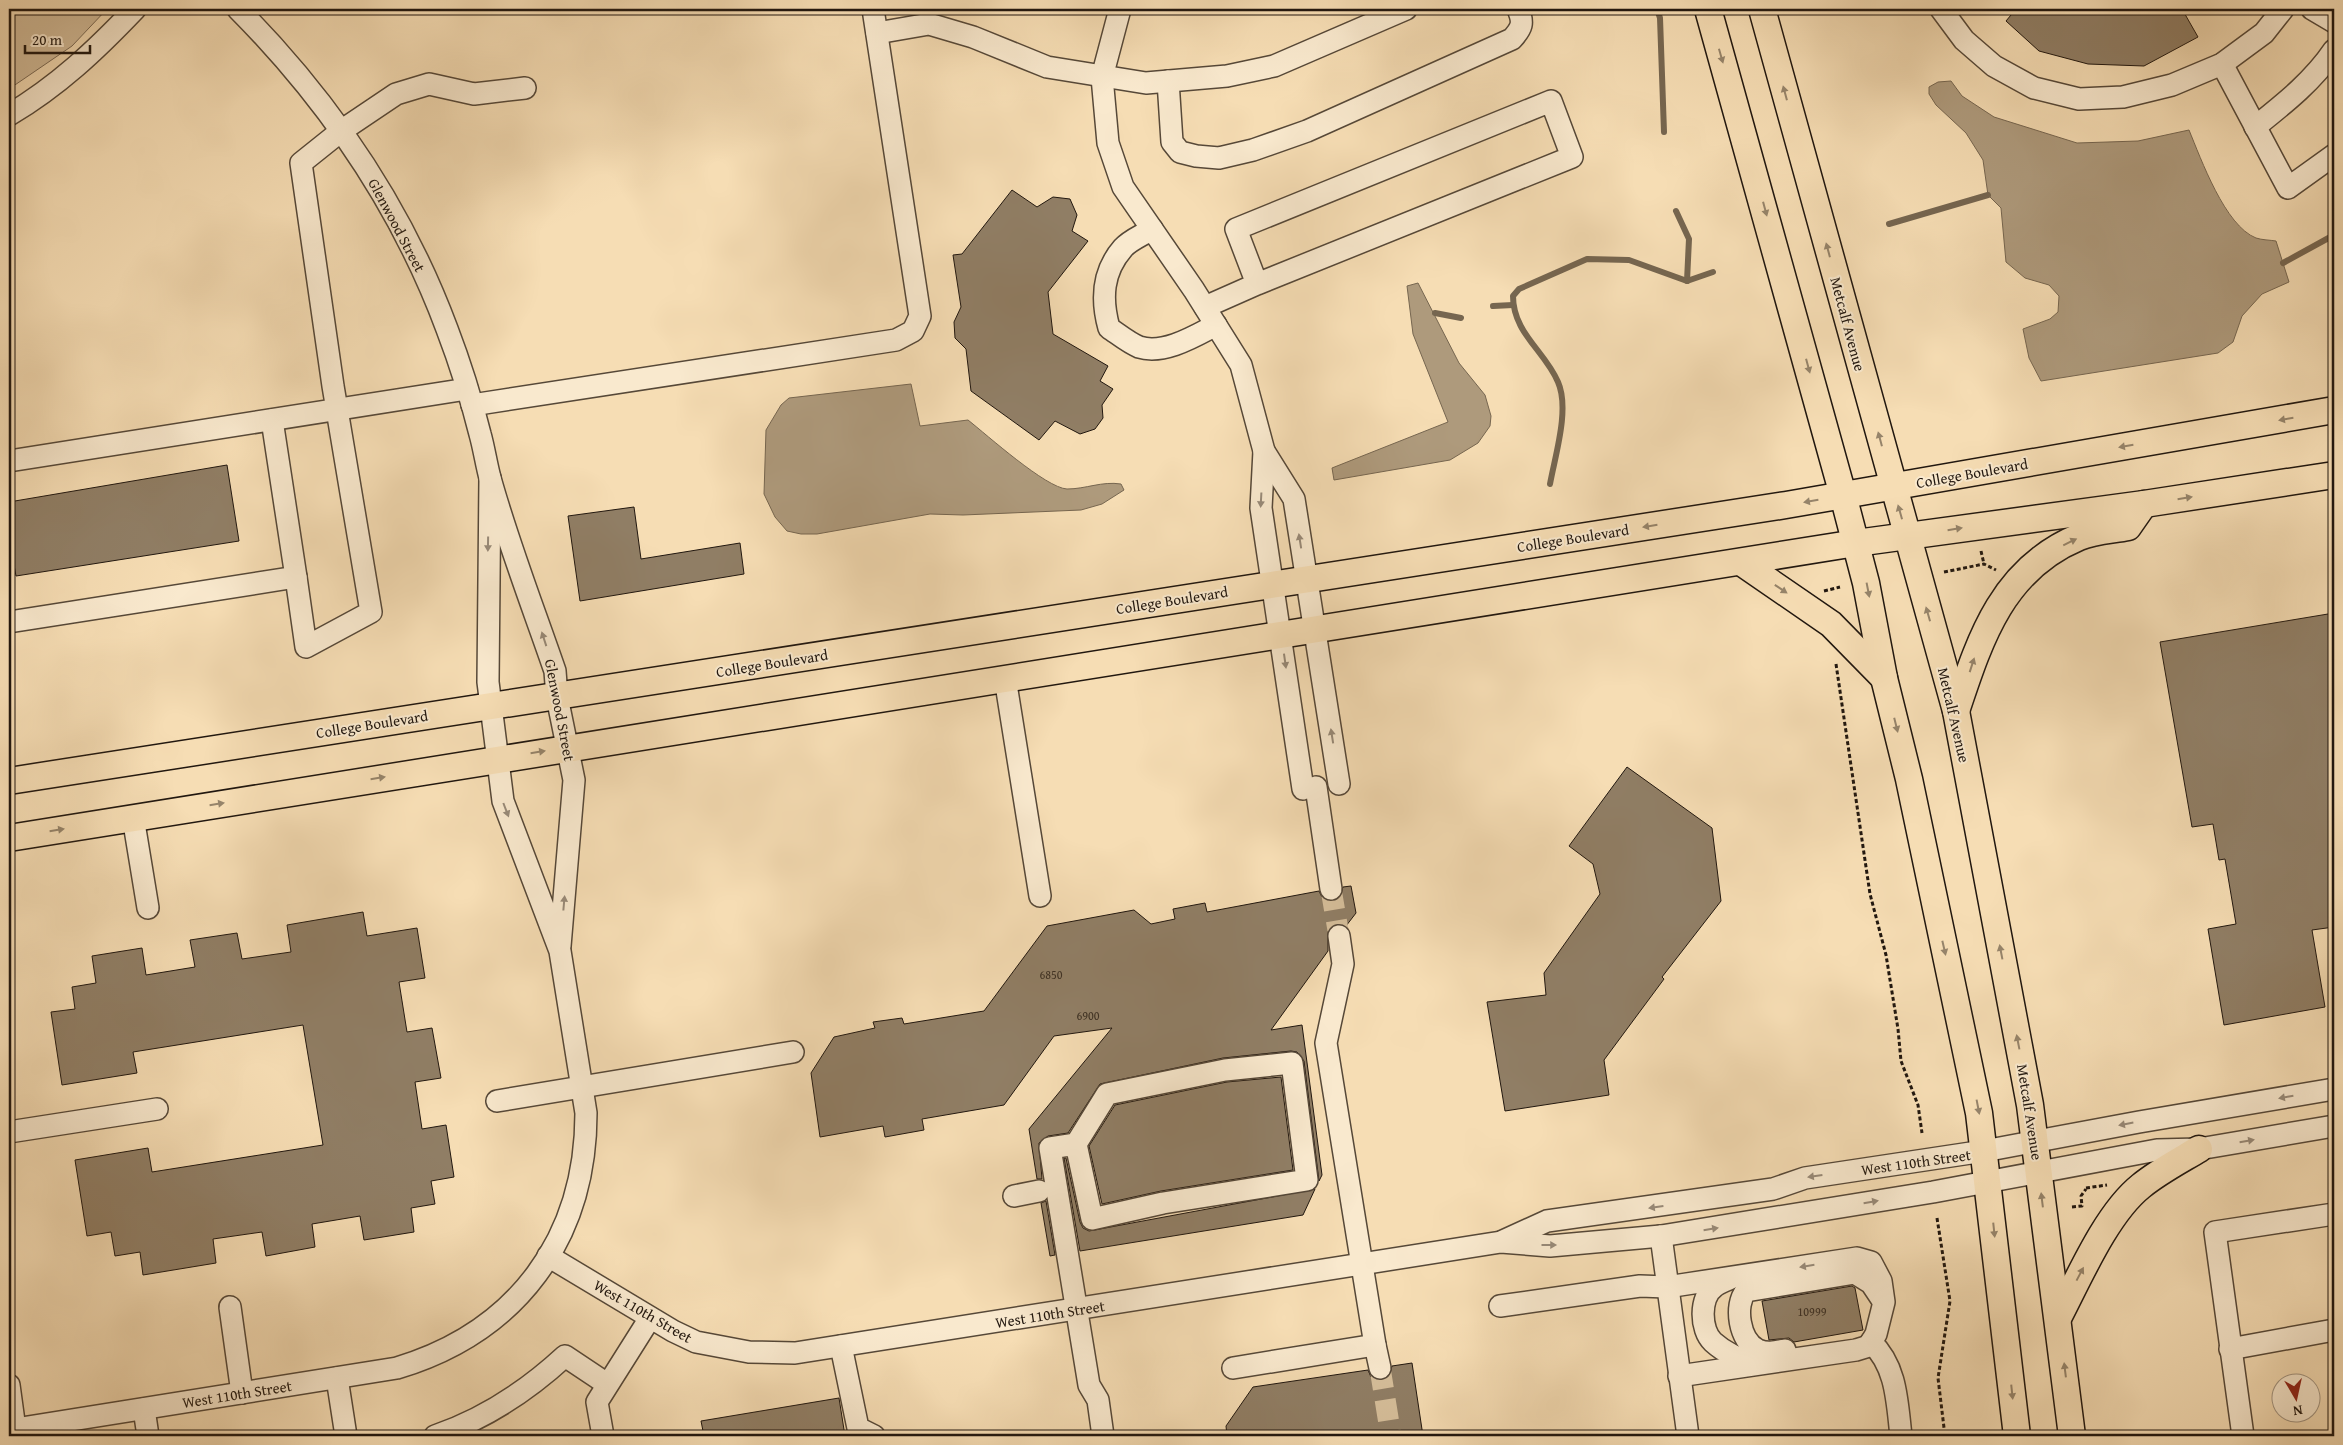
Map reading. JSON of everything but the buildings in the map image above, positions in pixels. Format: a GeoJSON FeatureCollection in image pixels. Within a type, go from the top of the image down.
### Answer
{"type":"FeatureCollection","features":[{"type":"Feature","properties":{"kind":"main road"},"geometry":{"type":"LineString","coordinates":[[1708,9],[1856,543],[1866,583],[1884,678],[1909,779],[1961,1024],[1989,1182],[2017,1436]]}},
{"type":"Feature","properties":{"kind":"main road","name":"Metcalf Avenue"},"geometry":{"type":"LineString","coordinates":[[1762,9],[1956,711],[2030,1105],[2072,1436]]}},
{"type":"Feature","properties":{"kind":"main road","name":"College Boulevard"},"geometry":{"type":"LineString","coordinates":[[9,781],[1843,495],[2334,410]]}},
{"type":"Feature","properties":{"kind":"main road"},"geometry":{"type":"LineString","coordinates":[[9,838],[497,758],[1856,543],[2144,504],[2332,475]]}},
{"type":"Feature","properties":{"kind":"main road"},"geometry":{"type":"LineString","coordinates":[[1956,711],[1975,654],[1987,627],[1999,604],[2014,585],[2034,566],[2058,548],[2081,536],[2128,527],[2144,504]]}},
{"type":"Feature","properties":{"kind":"main road"},"geometry":{"type":"LineString","coordinates":[[1741,562],[1831,624],[1884,678]]}},
{"type":"Feature","properties":{"kind":"main road"},"geometry":{"type":"LineString","coordinates":[[2058,1318],[2104,1230],[2120,1208],[2140,1186],[2199,1149]]}},
{"type":"Feature","properties":{"kind":"street"},"geometry":{"type":"LineString","coordinates":[[9,115],[40,96],[72,71],[135,9]]}},
{"type":"Feature","properties":{"kind":"street","name":"Glenwood Street"},"geometry":{"type":"LineString","coordinates":[[238,9],[272,43],[310,88],[341,131],[386,200],[414,253],[447,328],[470,397],[490,478],[554,671],[556,697],[574,780],[560,951]]}},
{"type":"Feature","properties":{"kind":"street"},"geometry":{"type":"LineString","coordinates":[[9,461],[338,409],[470,397],[896,340],[913,331],[920,316],[873,9]]}},
{"type":"Feature","properties":{"kind":"street"},"geometry":{"type":"LineString","coordinates":[[1120,9],[1102,78],[1108,144],[1123,187],[1241,365],[1264,452],[1294,499],[1340,784]]}},
{"type":"Feature","properties":{"kind":"street"},"geometry":{"type":"LineString","coordinates":[[876,33],[929,24],[973,37],[1047,67],[1102,78],[1146,83],[1227,76],[1274,66],[1406,9]]}},
{"type":"Feature","properties":{"kind":"street"},"geometry":{"type":"LineString","coordinates":[[1168,81],[1172,142],[1180,152],[1196,156],[1219,158],[1253,150],[1307,131],[1512,39],[1522,29],[1522,19],[1518,9]]}},
{"type":"Feature","properties":{"kind":"street"},"geometry":{"type":"LineString","coordinates":[[1941,9],[1964,40],[1994,66],[2034,88],[2078,99],[2123,97],[2172,85],[2222,64],[2264,33],[2283,9]]}},
{"type":"Feature","properties":{"kind":"street"},"geometry":{"type":"LineString","coordinates":[[2312,9],[2334,22]]}},
{"type":"Feature","properties":{"kind":"street"},"geometry":{"type":"LineString","coordinates":[[2255,126],[2297,94],[2319,72],[2334,50]]}},
{"type":"Feature","properties":{"kind":"street"},"geometry":{"type":"LineString","coordinates":[[2222,64],[2288,188],[2334,155]]}},
{"type":"Feature","properties":{"kind":"street"},"geometry":{"type":"LineString","coordinates":[[272,420],[306,647],[371,612],[300,163],[341,131],[396,94],[429,84],[474,94],[525,88]]}},
{"type":"Feature","properties":{"kind":"street"},"geometry":{"type":"LineString","coordinates":[[1152,229],[1124,247],[1109,270],[1103,288],[1104,311],[1109,328],[1139,347],[1180,344],[1210,316],[1257,284],[1572,157],[1551,101],[1236,229],[1257,284]]}},
{"type":"Feature","properties":{"kind":"street"},"geometry":{"type":"LineString","coordinates":[[1264,452],[1261,508],[1281,635],[1331,889]]}},
{"type":"Feature","properties":{"kind":"street","name":"Glenwood Street"},"geometry":{"type":"LineString","coordinates":[[490,478],[488,682],[503,801],[560,951],[586,1113],[586,1139],[580,1183],[568,1220],[548,1256]]}},
{"type":"Feature","properties":{"kind":"street"},"geometry":{"type":"LineString","coordinates":[[9,622],[296,577]]}},
{"type":"Feature","properties":{"kind":"street"},"geometry":{"type":"LineString","coordinates":[[1004,678],[1040,896]]}},
{"type":"Feature","properties":{"kind":"street"},"geometry":{"type":"LineString","coordinates":[[133,817],[148,908]]}},
{"type":"Feature","properties":{"kind":"street"},"geometry":{"type":"LineString","coordinates":[[1339,936],[1343,964],[1326,1043],[1380,1368]]}},
{"type":"Feature","properties":{"kind":"street"},"geometry":{"type":"LineString","coordinates":[[497,1101],[794,1052]]}},
{"type":"Feature","properties":{"kind":"street"},"geometry":{"type":"LineString","coordinates":[[1076,1144],[1092,1219],[1164,1203],[1307,1180],[1292,1063],[1225,1070],[1107,1094],[1076,1144],[1050,1148],[1089,1385],[1098,1400],[1103,1436]]}},
{"type":"Feature","properties":{"kind":"street","name":"West 110th Street"},"geometry":{"type":"LineString","coordinates":[[1501,1242],[1548,1221],[1773,1189],[1805,1178],[1984,1152],[2334,1089]]}},
{"type":"Feature","properties":{"kind":"street"},"geometry":{"type":"LineString","coordinates":[[9,1132],[157,1109]]}},
{"type":"Feature","properties":{"kind":"street","name":"West 110th Street"},"geometry":{"type":"LineString","coordinates":[[12,1430],[397,1368],[425,1359],[466,1339],[500,1314],[533,1281],[548,1256],[650,1318],[696,1342],[749,1352],[795,1353],[1501,1242],[1550,1246],[1661,1236],[1989,1182],[2157,1150],[2199,1149],[2334,1126]]}},
{"type":"Feature","properties":{"kind":"street"},"geometry":{"type":"LineString","coordinates":[[1014,1196],[1039,1191]]}},
{"type":"Feature","properties":{"kind":"street"},"geometry":{"type":"LineString","coordinates":[[2243,1436],[2215,1232],[2334,1214]]}},
{"type":"Feature","properties":{"kind":"street"},"geometry":{"type":"LineString","coordinates":[[1661,1236],[1688,1436]]}},
{"type":"Feature","properties":{"kind":"street"},"geometry":{"type":"LineString","coordinates":[[1679,1376],[1759,1357],[1856,1350],[1869,1346],[1874,1338],[1884,1302],[1877,1272],[1871,1262],[1857,1258],[1739,1284],[1714,1286],[1708,1294],[1704,1308],[1706,1331],[1712,1341],[1728,1353],[1759,1357]]}},
{"type":"Feature","properties":{"kind":"street"},"geometry":{"type":"LineString","coordinates":[[1500,1306],[1640,1286],[1667,1287],[1739,1284]]}},
{"type":"Feature","properties":{"kind":"street"},"geometry":{"type":"LineString","coordinates":[[1739,1284],[1741,1320],[1748,1341],[1759,1357]]}},
{"type":"Feature","properties":{"kind":"street"},"geometry":{"type":"LineString","coordinates":[[230,1307],[242,1393]]}},
{"type":"Feature","properties":{"kind":"street"},"geometry":{"type":"LineString","coordinates":[[602,1436],[597,1402],[650,1318]]}},
{"type":"Feature","properties":{"kind":"street"},"geometry":{"type":"LineString","coordinates":[[2230,1349],[2334,1330]]}},
{"type":"Feature","properties":{"kind":"street"},"geometry":{"type":"LineString","coordinates":[[1874,1338],[1887,1361],[1892,1375],[1901,1436]]}},
{"type":"Feature","properties":{"kind":"street"},"geometry":{"type":"LineString","coordinates":[[1233,1368],[1375,1345]]}},
{"type":"Feature","properties":{"kind":"street"},"geometry":{"type":"LineString","coordinates":[[841,1346],[858,1428],[874,1436]]}},
{"type":"Feature","properties":{"kind":"street"},"geometry":{"type":"LineString","coordinates":[[435,1436],[470,1422],[513,1399],[565,1356],[607,1384]]}},
{"type":"Feature","properties":{"kind":"street"},"geometry":{"type":"LineString","coordinates":[[337,1378],[346,1436]]}},
{"type":"Feature","properties":{"kind":"street"},"geometry":{"type":"LineString","coordinates":[[9,1385],[12,1430]]}},
{"type":"Feature","properties":{"kind":"street"},"geometry":{"type":"LineString","coordinates":[[144,1409],[148,1436]]}},
{"type":"Feature","properties":{"kind":"path"},"geometry":{"type":"LineString","coordinates":[[1944,572],[1984,564],[1981,551]]}},
{"type":"Feature","properties":{"kind":"path"},"geometry":{"type":"LineString","coordinates":[[1818,592],[1840,587]]}},
{"type":"Feature","properties":{"kind":"path"},"geometry":{"type":"LineString","coordinates":[[1836,663],[1870,894],[1886,955],[1898,1029],[1901,1061],[1918,1105],[1922,1133]]}},
{"type":"Feature","properties":{"kind":"path"},"geometry":{"type":"LineString","coordinates":[[2072,1207],[2082,1206],[2081,1196],[2086,1188],[2084,1182]]}},
{"type":"Feature","properties":{"kind":"path"},"geometry":{"type":"LineString","coordinates":[[1937,1218],[1950,1301],[1938,1378],[1945,1436]]}},
{"type":"Feature","properties":{"kind":"shaded area"},"geometry":{"type":"Polygon","coordinates":[[[9,9],[107,9],[72,46],[9,89],[9,9]]]}},
{"type":"Feature","properties":{"kind":"shaded area"},"geometry":{"type":"Polygon","coordinates":[[[1951,81],[1962,96],[1994,117],[2077,143],[2138,141],[2189,130],[2207,174],[2224,206],[2245,231],[2256,238],[2276,241],[2289,282],[2262,294],[2242,316],[2233,342],[2218,353],[2041,381],[2029,358],[2023,329],[2050,319],[2058,312],[2059,296],[2049,285],[2025,278],[2006,262],[2001,208],[1988,195],[1983,160],[1966,133],[1936,105],[1929,94],[1929,87],[1938,82],[1951,81]]]}},
{"type":"Feature","properties":{"kind":"shaded area"},"geometry":{"type":"Polygon","coordinates":[[[1418,283],[1459,363],[1485,395],[1491,416],[1490,426],[1478,443],[1450,460],[1334,480],[1332,468],[1448,422],[1413,334],[1407,286],[1418,283]]]}},
{"type":"Feature","properties":{"kind":"shaded area"},"geometry":{"type":"Polygon","coordinates":[[[911,384],[920,426],[968,420],[1031,471],[1057,486],[1074,489],[1114,483],[1121,484],[1124,490],[1102,504],[1081,510],[963,515],[930,514],[817,534],[801,534],[787,531],[775,517],[764,494],[766,430],[781,405],[789,398],[911,384]]]}},
{"type":"Feature","properties":{"kind":"waterway"},"geometry":{"type":"LineString","coordinates":[[1657,9],[1660,18],[1664,132]]}},
{"type":"Feature","properties":{"kind":"waterway"},"geometry":{"type":"LineString","coordinates":[[1889,224],[1988,195]]}},
{"type":"Feature","properties":{"kind":"waterway"},"geometry":{"type":"LineString","coordinates":[[1676,211],[1689,239],[1687,281]]}},
{"type":"Feature","properties":{"kind":"waterway"},"geometry":{"type":"LineString","coordinates":[[2283,263],[2334,235]]}},
{"type":"Feature","properties":{"kind":"waterway"},"geometry":{"type":"LineString","coordinates":[[1550,484],[1562,419],[1563,405],[1561,393],[1552,371],[1518,321],[1514,309],[1513,296],[1519,289],[1587,259],[1629,260],[1687,281],[1713,272]]}},
{"type":"Feature","properties":{"kind":"waterway"},"geometry":{"type":"LineString","coordinates":[[1493,306],[1513,305]]}},
{"type":"Feature","properties":{"kind":"waterway"},"geometry":{"type":"LineString","coordinates":[[1435,313],[1461,318]]}},
{"type":"Feature","properties":{"kind":"tunnel"},"geometry":{"type":"LineString","coordinates":[[1331,889],[1339,936]]}},
{"type":"Feature","properties":{"kind":"tunnel"},"geometry":{"type":"LineString","coordinates":[[1380,1368],[1391,1436]]}}]}
